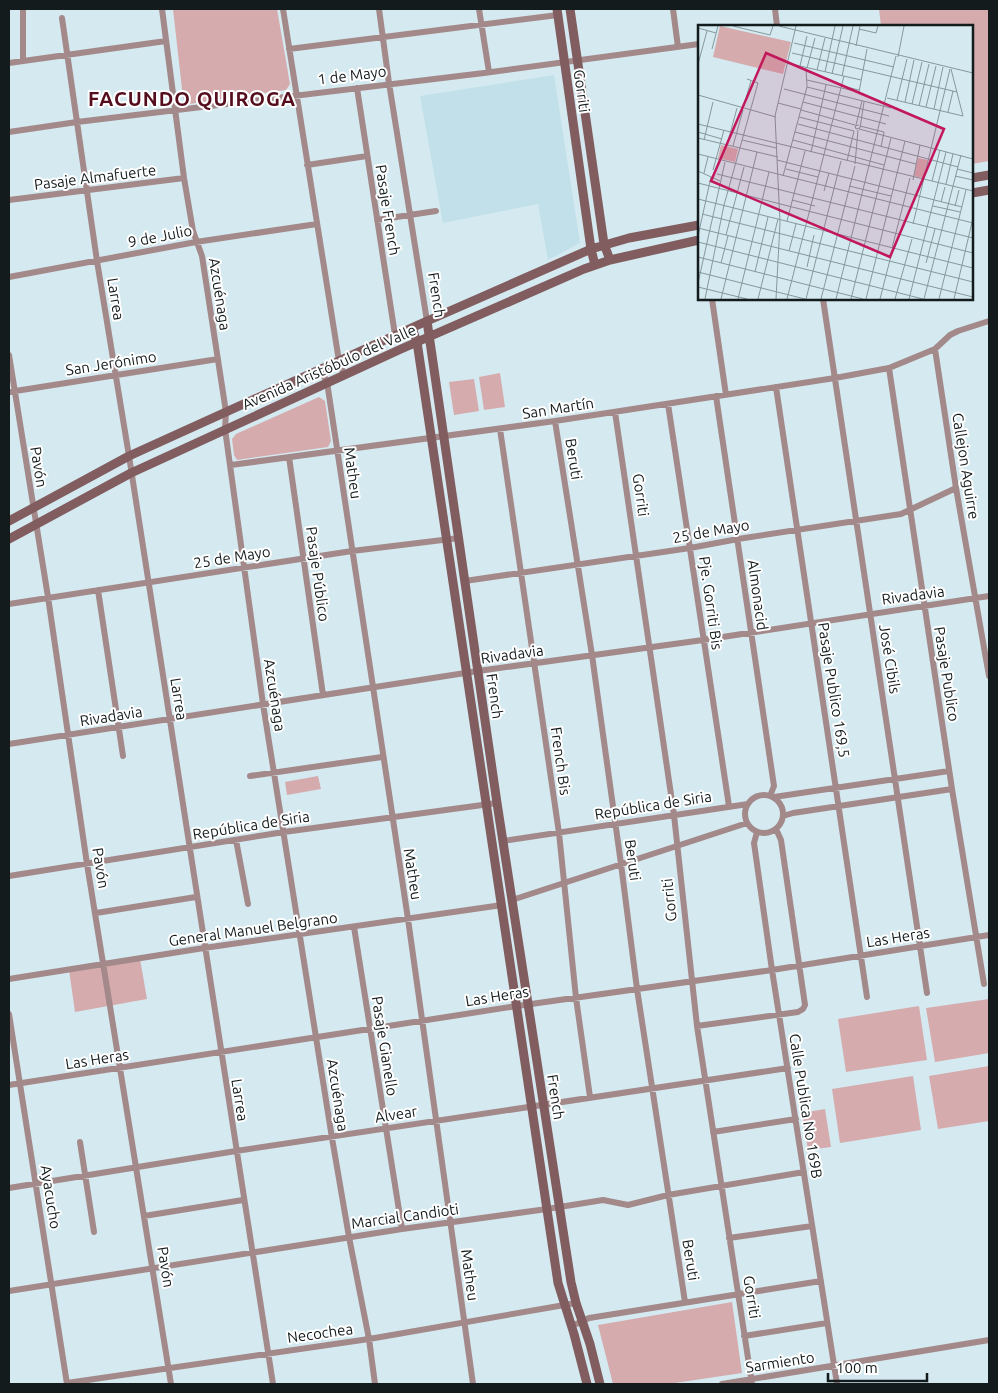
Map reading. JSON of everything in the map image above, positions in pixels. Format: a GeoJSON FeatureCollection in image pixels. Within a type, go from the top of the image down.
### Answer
{"type":"FeatureCollection","features":[{"type":"Feature","properties":{"kind":"main road","name":"Gorriti"},"geometry":{"type":"LineString","coordinates":[[570,9],[604,244],[610,260]]}},
{"type":"Feature","properties":{"kind":"main road","name":"Gorriti"},"geometry":{"type":"LineString","coordinates":[[557,12],[591,249],[595,265]]}},
{"type":"Feature","properties":{"kind":"main road"},"geometry":{"type":"LineString","coordinates":[[973,178],[988,175]]}},
{"type":"Feature","properties":{"kind":"main road"},"geometry":{"type":"LineString","coordinates":[[973,193],[989,188]]}},
{"type":"Feature","properties":{"kind":"main road","name":"Avenida Aristóbulo del Valle"},"geometry":{"type":"LineString","coordinates":[[9,521],[129,456],[395,335],[591,249],[604,244],[698,225]]}},
{"type":"Feature","properties":{"kind":"main road","name":"Avenida Aristóbulo del Valle"},"geometry":{"type":"LineString","coordinates":[[9,539],[131,473],[417,342],[595,265],[698,240]]}},
{"type":"Feature","properties":{"kind":"main road","name":"French"},"geometry":{"type":"LineString","coordinates":[[427,321],[497,802],[571,1282],[600,1384]]}},
{"type":"Feature","properties":{"kind":"main road","name":"French"},"geometry":{"type":"LineString","coordinates":[[412,328],[417,342],[558,1283],[572,1326],[587,1384]]}},
{"type":"Feature","properties":{"kind":"street"},"geometry":{"type":"LineString","coordinates":[[23,9],[23,61]]}},
{"type":"Feature","properties":{"kind":"street","name":"Azcuénaga"},"geometry":{"type":"LineString","coordinates":[[162,9],[184,178],[196,242],[202,256],[226,412],[225,429],[263,704],[332,1138],[369,1339],[375,1384]]}},
{"type":"Feature","properties":{"kind":"street"},"geometry":{"type":"LineString","coordinates":[[283,9],[339,361],[344,374]]}},
{"type":"Feature","properties":{"kind":"street","name":"French"},"geometry":{"type":"LineString","coordinates":[[379,9],[427,321]]}},
{"type":"Feature","properties":{"kind":"street"},"geometry":{"type":"LineString","coordinates":[[479,9],[489,72]]}},
{"type":"Feature","properties":{"kind":"street"},"geometry":{"type":"LineString","coordinates":[[673,9],[678,47]]}},
{"type":"Feature","properties":{"kind":"street"},"geometry":{"type":"LineString","coordinates":[[775,9],[777,25]]}},
{"type":"Feature","properties":{"kind":"street"},"geometry":{"type":"LineString","coordinates":[[289,49],[481,25],[557,12]]}},
{"type":"Feature","properties":{"kind":"street","name":"Larrea"},"geometry":{"type":"LineString","coordinates":[[62,18],[86,191],[273,1384]]}},
{"type":"Feature","properties":{"kind":"street"},"geometry":{"type":"LineString","coordinates":[[9,63],[166,40]]}},
{"type":"Feature","properties":{"kind":"street","name":"1 de Mayo"},"geometry":{"type":"LineString","coordinates":[[9,132],[698,44]]}},
{"type":"Feature","properties":{"kind":"street","name":"Pasaje French"},"geometry":{"type":"LineString","coordinates":[[357,88],[395,335]]}},
{"type":"Feature","properties":{"kind":"street"},"geometry":{"type":"LineString","coordinates":[[308,165],[367,156]]}},
{"type":"Feature","properties":{"kind":"street"},"geometry":{"type":"LineString","coordinates":[[988,175],[989,188]]}},
{"type":"Feature","properties":{"kind":"street","name":"Pasaje Almafuerte"},"geometry":{"type":"LineString","coordinates":[[9,200],[184,178]]}},
{"type":"Feature","properties":{"kind":"street"},"geometry":{"type":"LineString","coordinates":[[377,220],[436,211]]}},
{"type":"Feature","properties":{"kind":"street","name":"9 de Julio"},"geometry":{"type":"LineString","coordinates":[[9,277],[196,242],[317,224]]}},
{"type":"Feature","properties":{"kind":"street"},"geometry":{"type":"LineString","coordinates":[[712,300],[726,395]]}},
{"type":"Feature","properties":{"kind":"street","name":"José Cibils"},"geometry":{"type":"LineString","coordinates":[[822,300],[927,992]]}},
{"type":"Feature","properties":{"kind":"street","name":"San Martín"},"geometry":{"type":"LineString","coordinates":[[231,465],[555,421],[889,368],[935,349],[950,335],[958,331],[989,321]]}},
{"type":"Feature","properties":{"kind":"street","name":"Callejon Aguirre"},"geometry":{"type":"LineString","coordinates":[[935,349],[956,488],[989,676]]}},
{"type":"Feature","properties":{"kind":"street","name":"Pavón"},"geometry":{"type":"LineString","coordinates":[[9,355],[12,392],[48,597],[87,864],[171,1384]]}},
{"type":"Feature","properties":{"kind":"street","name":"San Jerónimo"},"geometry":{"type":"LineString","coordinates":[[12,392],[218,359]]}},
{"type":"Feature","properties":{"kind":"street","name":"Pasaje Publico"},"geometry":{"type":"LineString","coordinates":[[889,368],[949,771],[984,984]]}},
{"type":"Feature","properties":{"kind":"street","name":"Matheu"},"geometry":{"type":"LineString","coordinates":[[320,369],[327,382],[382,757],[408,919],[473,1384]]}},
{"type":"Feature","properties":{"kind":"street","name":"Pasaje Publico 169,5"},"geometry":{"type":"LineString","coordinates":[[776,387],[867,997]]}},
{"type":"Feature","properties":{"kind":"street","name":"Almonacid"},"geometry":{"type":"LineString","coordinates":[[716,396],[774,786],[772,796]]}},
{"type":"Feature","properties":{"kind":"street","name":"Pje. Gorriti Bis"},"geometry":{"type":"LineString","coordinates":[[668,404],[729,806]]}},
{"type":"Feature","properties":{"kind":"street","name":"Gorriti"},"geometry":{"type":"LineString","coordinates":[[616,412],[674,815],[697,1026],[752,1382]]}},
{"type":"Feature","properties":{"kind":"street","name":"Beruti"},"geometry":{"type":"LineString","coordinates":[[555,421],[592,655],[651,1088],[685,1302]]}},
{"type":"Feature","properties":{"kind":"street","name":"French Bis"},"geometry":{"type":"LineString","coordinates":[[500,429],[559,833],[576,998],[590,1098]]}},
{"type":"Feature","properties":{"kind":"street","name":"Pasaje Público"},"geometry":{"type":"LineString","coordinates":[[289,457],[323,695]]}},
{"type":"Feature","properties":{"kind":"street","name":"25 de Mayo"},"geometry":{"type":"LineString","coordinates":[[465,581],[690,548],[738,538],[901,514],[956,488]]}},
{"type":"Feature","properties":{"kind":"street","name":"25 de Mayo"},"geometry":{"type":"LineString","coordinates":[[9,604],[304,558],[459,538]]}},
{"type":"Feature","properties":{"kind":"street"},"geometry":{"type":"LineString","coordinates":[[98,590],[123,756]]}},
{"type":"Feature","properties":{"kind":"street","name":"Rivadavia"},"geometry":{"type":"LineString","coordinates":[[9,744],[478,671],[703,640],[989,596]]}},
{"type":"Feature","properties":{"kind":"street"},"geometry":{"type":"LineString","coordinates":[[250,776],[382,757]]}},
{"type":"Feature","properties":{"kind":"street"},"geometry":{"type":"LineString","coordinates":[[772,796],[781,805],[782,821],[776,829],[770,832],[757,832],[747,823],[745,813],[748,804],[757,796],[772,796],[836,788],[949,771]]}},
{"type":"Feature","properties":{"kind":"street"},"geometry":{"type":"LineString","coordinates":[[783,816],[952,789]]}},
{"type":"Feature","properties":{"kind":"street","name":"República de Siria"},"geometry":{"type":"LineString","coordinates":[[9,876],[284,832],[497,802]]}},
{"type":"Feature","properties":{"kind":"street","name":"República de Siria"},"geometry":{"type":"LineString","coordinates":[[503,841],[748,804]]}},
{"type":"Feature","properties":{"kind":"street"},"geometry":{"type":"LineString","coordinates":[[512,900],[747,823]]}},
{"type":"Feature","properties":{"kind":"street"},"geometry":{"type":"LineString","coordinates":[[697,1026],[798,1012],[805,1005],[781,840],[776,829]]}},
{"type":"Feature","properties":{"kind":"street","name":"Calle Publica No 169B"},"geometry":{"type":"LineString","coordinates":[[757,832],[754,843],[772,970],[836,1384]]}},
{"type":"Feature","properties":{"kind":"street"},"geometry":{"type":"LineString","coordinates":[[236,840],[248,904]]}},
{"type":"Feature","properties":{"kind":"street"},"geometry":{"type":"LineString","coordinates":[[96,914],[196,897]]}},
{"type":"Feature","properties":{"kind":"street","name":"General Manuel Belgrano"},"geometry":{"type":"LineString","coordinates":[[9,979],[204,948],[502,905]]}},
{"type":"Feature","properties":{"kind":"street","name":"Pasaje Gianello"},"geometry":{"type":"LineString","coordinates":[[354,927],[402,1229]]}},
{"type":"Feature","properties":{"kind":"street","name":"Las Heras"},"geometry":{"type":"LineString","coordinates":[[9,1085],[316,1036],[772,970],[989,936]]}},
{"type":"Feature","properties":{"kind":"street","name":"Ayacucho"},"geometry":{"type":"LineString","coordinates":[[9,1014],[67,1383]]}},
{"type":"Feature","properties":{"kind":"street","name":"Alvear"},"geometry":{"type":"LineString","coordinates":[[9,1188],[236,1151],[788,1068]]}},
{"type":"Feature","properties":{"kind":"street"},"geometry":{"type":"LineString","coordinates":[[713,1132],[796,1119]]}},
{"type":"Feature","properties":{"kind":"street"},"geometry":{"type":"LineString","coordinates":[[80,1142],[94,1232]]}},
{"type":"Feature","properties":{"kind":"street","name":"Marcial Candioti"},"geometry":{"type":"LineString","coordinates":[[9,1291],[349,1237],[603,1200],[628,1205],[668,1195],[804,1172]]}},
{"type":"Feature","properties":{"kind":"street"},"geometry":{"type":"LineString","coordinates":[[144,1216],[244,1200]]}},
{"type":"Feature","properties":{"kind":"street"},"geometry":{"type":"LineString","coordinates":[[729,1238],[812,1226]]}},
{"type":"Feature","properties":{"kind":"street"},"geometry":{"type":"LineString","coordinates":[[572,1326],[589,1318],[821,1281]]}},
{"type":"Feature","properties":{"kind":"street","name":"Necochea"},"geometry":{"type":"LineString","coordinates":[[67,1383],[369,1339],[576,1303]]}},
{"type":"Feature","properties":{"kind":"street"},"geometry":{"type":"LineString","coordinates":[[744,1336],[827,1323]]}},
{"type":"Feature","properties":{"kind":"street","name":"Sarmiento"},"geometry":{"type":"LineString","coordinates":[[722,1384],[752,1382],[989,1340]]}},
{"type":"Feature","properties":{"kind":"shaded area"},"geometry":{"type":"Polygon","coordinates":[[[173,9],[277,9],[290,84],[286,90],[189,104],[183,98],[173,9]]]}},
{"type":"Feature","properties":{"kind":"shaded area"},"geometry":{"type":"Polygon","coordinates":[[[879,9],[989,9],[989,161],[973,164],[973,25],[881,25],[879,9]]]}},
{"type":"Feature","properties":{"kind":"shaded area"},"geometry":{"type":"Polygon","coordinates":[[[554,75],[580,243],[548,260],[538,204],[443,223],[420,96],[554,75]]]}},
{"type":"Feature","properties":{"kind":"shaded area"},"geometry":{"type":"Polygon","coordinates":[[[500,373],[505,407],[484,410],[479,377],[500,373]]]}},
{"type":"Feature","properties":{"kind":"shaded area"},"geometry":{"type":"Polygon","coordinates":[[[474,379],[479,411],[454,415],[449,382],[474,379]]]}},
{"type":"Feature","properties":{"kind":"shaded area"},"geometry":{"type":"Polygon","coordinates":[[[319,397],[325,401],[331,441],[328,447],[237,460],[234,455],[232,439],[236,434],[319,397]]]}},
{"type":"Feature","properties":{"kind":"shaded area"},"geometry":{"type":"Polygon","coordinates":[[[318,776],[321,789],[287,795],[285,782],[318,776]]]}},
{"type":"Feature","properties":{"kind":"shaded area"},"geometry":{"type":"Polygon","coordinates":[[[140,959],[147,999],[75,1012],[69,970],[140,959]]]}},
{"type":"Feature","properties":{"kind":"shaded area"},"geometry":{"type":"Polygon","coordinates":[[[989,999],[989,1053],[935,1062],[926,1008],[989,999]]]}},
{"type":"Feature","properties":{"kind":"shaded area"},"geometry":{"type":"Polygon","coordinates":[[[919,1006],[927,1060],[846,1072],[838,1019],[919,1006]]]}},
{"type":"Feature","properties":{"kind":"shaded area"},"geometry":{"type":"Polygon","coordinates":[[[989,1066],[989,1121],[938,1129],[929,1076],[989,1066]]]}},
{"type":"Feature","properties":{"kind":"shaded area"},"geometry":{"type":"Polygon","coordinates":[[[913,1076],[921,1130],[840,1143],[832,1089],[913,1076]]]}},
{"type":"Feature","properties":{"kind":"shaded area"},"geometry":{"type":"Polygon","coordinates":[[[825,1109],[831,1147],[808,1150],[802,1113],[825,1109]]]}},
{"type":"Feature","properties":{"kind":"shaded area"},"geometry":{"type":"Polygon","coordinates":[[[732,1302],[742,1373],[668,1384],[613,1384],[598,1325],[732,1302]]]}},
{"type":"Feature","properties":{"kind":"district","name":"FACUNDO QUIROGA"},"geometry":{"type":"Point","coordinates":[192,98]}}]}
